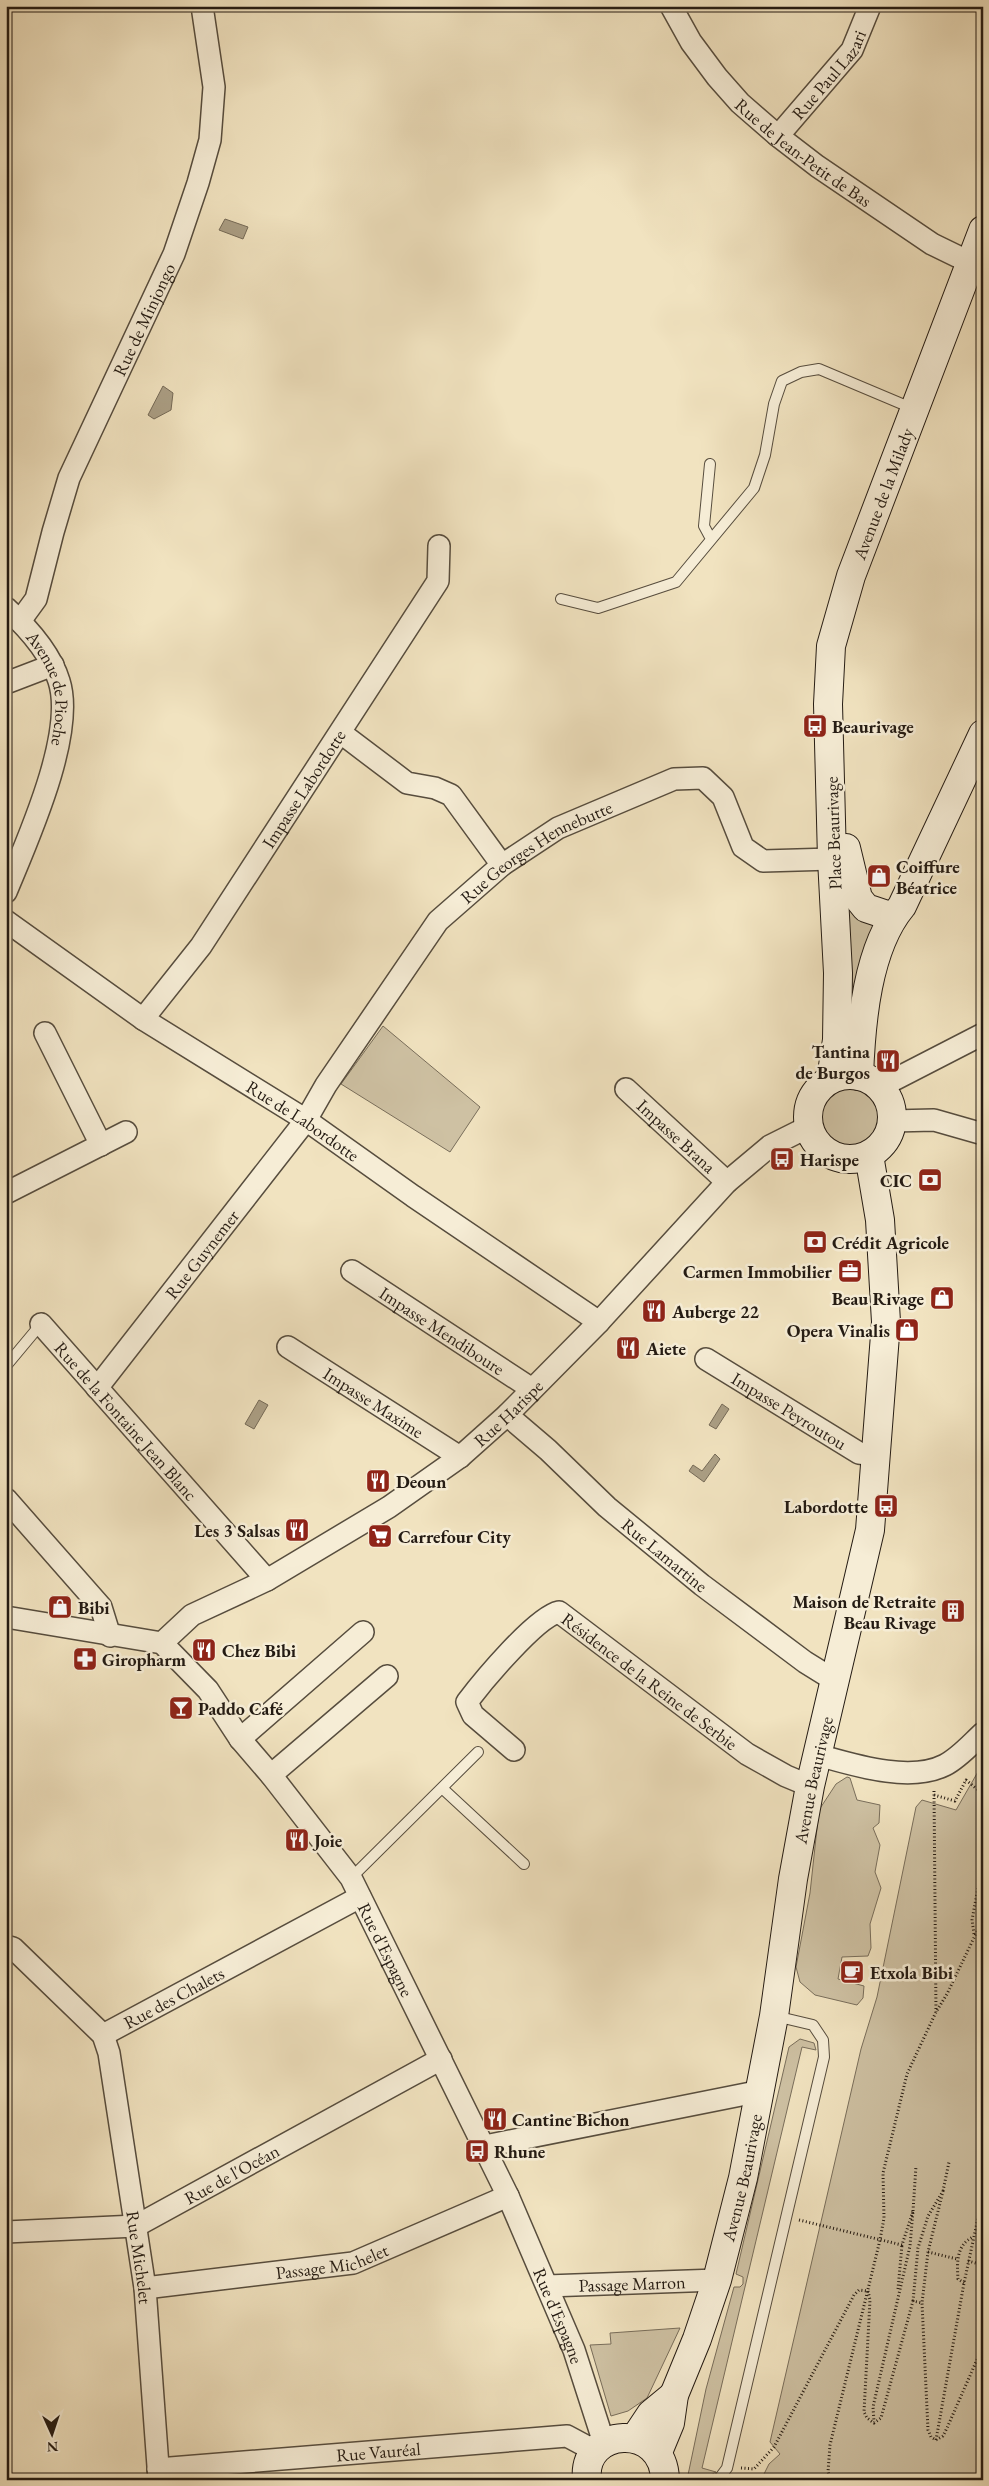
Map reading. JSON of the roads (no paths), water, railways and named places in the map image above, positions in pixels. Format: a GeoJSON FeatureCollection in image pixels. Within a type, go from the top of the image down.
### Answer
{"type":"FeatureCollection","features":[{"type":"Feature","properties":{"kind":"main road","name":"Avenue de la Milady"},"geometry":{"type":"LineString","coordinates":[[830,768],[828,704],[831,646],[851,576],[983,230]]}},
{"type":"Feature","properties":{"kind":"main road"},"geometry":{"type":"LineString","coordinates":[[869,1082],[870,980],[877,955],[893,917],[902,906],[983,734]]}},
{"type":"Feature","properties":{"kind":"main road","name":"Place Beaurivage"},"geometry":{"type":"LineString","coordinates":[[830,768],[832,859],[838,973],[837,1040],[831,1079]]}},
{"type":"Feature","properties":{"kind":"main road","name":"Place Beaurivage"},"geometry":{"type":"LineString","coordinates":[[830,768],[852,882],[858,898],[866,908],[893,917]]}},
{"type":"Feature","properties":{"kind":"main road"},"geometry":{"type":"LineString","coordinates":[[845,1075],[869,1082],[887,1098],[892,1121],[885,1141],[869,1155],[848,1159],[827,1153],[812,1137],[808,1126],[808,1115],[814,1094],[831,1079],[845,1075]]}},
{"type":"Feature","properties":{"kind":"main road","name":"Avenue Beaurivage"},"geometry":{"type":"LineString","coordinates":[[658,2452],[670,2423],[674,2395],[697,2339],[717,2280],[743,2178],[774,2016],[793,1879],[810,1786],[870,1530],[874,1455],[886,1322],[880,1220],[869,1155]]}},
{"type":"Feature","properties":{"kind":"main road","name":"Avenue Beaurivage"},"geometry":{"type":"LineString","coordinates":[[635,2438],[651,2414],[674,2395]]}},
{"type":"Feature","properties":{"kind":"main road"},"geometry":{"type":"LineString","coordinates":[[587,2480],[588,2464],[600,2447],[617,2438],[635,2438],[648,2443],[658,2452],[665,2468],[665,2480]]}},
{"type":"Feature","properties":{"kind":"street","name":"Rue de Minjongo"},"geometry":{"type":"LineString","coordinates":[[13,614],[36,599],[69,478],[174,254],[198,183],[210,140],[214,87],[202,6]]}},
{"type":"Feature","properties":{"kind":"street","name":"Rue de Jean-Petit de Bas"},"geometry":{"type":"LineString","coordinates":[[671,6],[691,42],[717,77],[740,103],[778,136],[817,166],[932,244],[971,262]]}},
{"type":"Feature","properties":{"kind":"street","name":"Rue Paul Lazari"},"geometry":{"type":"LineString","coordinates":[[778,136],[852,50],[870,6]]}},
{"type":"Feature","properties":{"kind":"street","name":"Impasse Labordotte"},"geometry":{"type":"LineString","coordinates":[[142,1019],[201,946],[341,733],[438,580],[439,546]]}},
{"type":"Feature","properties":{"kind":"street","name":"Avenue de Pioche"},"geometry":{"type":"LineString","coordinates":[[6,892],[46,794],[62,719],[60,683],[53,665],[38,642],[13,614]]}},
{"type":"Feature","properties":{"kind":"street"},"geometry":{"type":"LineString","coordinates":[[6,683],[53,665]]}},
{"type":"Feature","properties":{"kind":"street"},"geometry":{"type":"LineString","coordinates":[[341,733],[407,782],[435,788],[451,795],[502,865]]}},
{"type":"Feature","properties":{"kind":"street","name":"Rue Georges Hennebutte"},"geometry":{"type":"LineString","coordinates":[[306,1120],[326,1085],[438,921],[502,865],[558,828],[674,779],[703,778],[723,797],[743,847],[763,861],[832,859]]}},
{"type":"Feature","properties":{"kind":"street","name":"Rue de Labordotte"},"geometry":{"type":"LineString","coordinates":[[6,921],[142,1019],[306,1120],[413,1196],[599,1322]]}},
{"type":"Feature","properties":{"kind":"street"},"geometry":{"type":"LineString","coordinates":[[45,1033],[101,1145]]}},
{"type":"Feature","properties":{"kind":"street"},"geometry":{"type":"LineString","coordinates":[[869,1082],[983,1034]]}},
{"type":"Feature","properties":{"kind":"street","name":"Impasse Brana"},"geometry":{"type":"LineString","coordinates":[[626,1089],[727,1182]]}},
{"type":"Feature","properties":{"kind":"street","name":"Rue Guynemer"},"geometry":{"type":"LineString","coordinates":[[96,1388],[306,1120]]}},
{"type":"Feature","properties":{"kind":"street"},"geometry":{"type":"LineString","coordinates":[[892,1121],[934,1120],[983,1134]]}},
{"type":"Feature","properties":{"kind":"street","name":"Rue Harispe"},"geometry":{"type":"LineString","coordinates":[[162,1643],[192,1615],[267,1580],[389,1507],[460,1457],[507,1415],[599,1322],[727,1182],[770,1146],[808,1126]]}},
{"type":"Feature","properties":{"kind":"street"},"geometry":{"type":"LineString","coordinates":[[6,1193],[126,1132]]}},
{"type":"Feature","properties":{"kind":"street","name":"Impasse Mendiboure"},"geometry":{"type":"LineString","coordinates":[[352,1271],[532,1389]]}},
{"type":"Feature","properties":{"kind":"street","name":"Rue de la Fontaine Jean Blanc"},"geometry":{"type":"LineString","coordinates":[[41,1324],[267,1580]]}},
{"type":"Feature","properties":{"kind":"street","name":"Impasse Maxime"},"geometry":{"type":"LineString","coordinates":[[288,1347],[460,1457]]}},
{"type":"Feature","properties":{"kind":"street","name":"Impasse Peyroutou"},"geometry":{"type":"LineString","coordinates":[[706,1360],[859,1453],[874,1455]]}},
{"type":"Feature","properties":{"kind":"street","name":"Rue Lamartine"},"geometry":{"type":"LineString","coordinates":[[507,1415],[548,1450],[606,1507],[702,1584],[805,1662],[834,1680]]}},
{"type":"Feature","properties":{"kind":"street"},"geometry":{"type":"LineString","coordinates":[[6,1499],[101,1607],[110,1636]]}},
{"type":"Feature","properties":{"kind":"street","name":"Résidence de la Reine de Serbie"},"geometry":{"type":"LineString","coordinates":[[514,1750],[474,1715],[467,1702],[524,1639],[551,1614],[559,1612],[746,1754],[786,1776],[810,1786]]}},
{"type":"Feature","properties":{"kind":"street"},"geometry":{"type":"LineString","coordinates":[[6,1617],[110,1636],[162,1643]]}},
{"type":"Feature","properties":{"kind":"street"},"geometry":{"type":"LineString","coordinates":[[240,1739],[363,1632]]}},
{"type":"Feature","properties":{"kind":"street","name":"Rue d'Espagne"},"geometry":{"type":"LineString","coordinates":[[162,1643],[208,1690],[240,1739],[271,1774],[356,1888],[485,2146],[548,2286],[574,2350],[600,2447]]}},
{"type":"Feature","properties":{"kind":"street"},"geometry":{"type":"LineString","coordinates":[[271,1774],[387,1676]]}},
{"type":"Feature","properties":{"kind":"street"},"geometry":{"type":"LineString","coordinates":[[818,1755],[901,1772],[916,1773],[946,1765],[983,1732]]}},
{"type":"Feature","properties":{"kind":"street","name":"Rue des Chalets"},"geometry":{"type":"LineString","coordinates":[[6,1946],[13,1948],[104,2035],[356,1888]]}},
{"type":"Feature","properties":{"kind":"street","name":"Rue Michelet"},"geometry":{"type":"LineString","coordinates":[[104,2035],[109,2053],[145,2288],[158,2474]]}},
{"type":"Feature","properties":{"kind":"street","name":"Rue de l'Océan"},"geometry":{"type":"LineString","coordinates":[[6,2232],[136,2226],[441,2059]]}},
{"type":"Feature","properties":{"kind":"street"},"geometry":{"type":"LineString","coordinates":[[485,2146],[761,2091]]}},
{"type":"Feature","properties":{"kind":"street","name":"Passage Michelet"},"geometry":{"type":"LineString","coordinates":[[145,2288],[353,2263],[508,2196]]}},
{"type":"Feature","properties":{"kind":"street","name":"Passage Marron"},"geometry":{"type":"LineString","coordinates":[[548,2286],[717,2280]]}},
{"type":"Feature","properties":{"kind":"street","name":"Rue Vauréal"},"geometry":{"type":"LineString","coordinates":[[158,2474],[567,2436],[600,2447]]}},
{"type":"Feature","properties":{"kind":"lane"},"geometry":{"type":"LineString","coordinates":[[561,599],[598,608],[676,582],[754,488],[765,454],[774,404],[782,381],[801,372],[819,369],[915,410]]}},
{"type":"Feature","properties":{"kind":"lane"},"geometry":{"type":"LineString","coordinates":[[710,464],[704,526],[712,539]]}},
{"type":"Feature","properties":{"kind":"lane","name":"Rue de la Fontaine Jean Blanc"},"geometry":{"type":"LineString","coordinates":[[6,1366],[41,1324]]}},
{"type":"Feature","properties":{"kind":"lane"},"geometry":{"type":"LineString","coordinates":[[356,1888],[442,1788],[478,1752]]}},
{"type":"Feature","properties":{"kind":"lane"},"geometry":{"type":"LineString","coordinates":[[442,1788],[524,1864]]}},
{"type":"Feature","properties":{"kind":"lane"},"geometry":{"type":"LineString","coordinates":[[718,2480],[727,2468],[824,2058],[823,2040],[813,2026],[774,2016]]}},
{"type":"Feature","properties":{"kind":"place","name":"Beaurivage"},"geometry":{"type":"Point","coordinates":[815,726]}},
{"type":"Feature","properties":{"kind":"place","name":"Coiffure Béatrice"},"geometry":{"type":"Point","coordinates":[879,876]}},
{"type":"Feature","properties":{"kind":"place","name":"Tantina de Burgos"},"geometry":{"type":"Point","coordinates":[888,1061]}},
{"type":"Feature","properties":{"kind":"place","name":"Harispe"},"geometry":{"type":"Point","coordinates":[782,1159]}},
{"type":"Feature","properties":{"kind":"place","name":"CIC"},"geometry":{"type":"Point","coordinates":[930,1180]}},
{"type":"Feature","properties":{"kind":"place","name":"Crédit Agricole"},"geometry":{"type":"Point","coordinates":[815,1242]}},
{"type":"Feature","properties":{"kind":"place","name":"Carmen Immobilier"},"geometry":{"type":"Point","coordinates":[850,1271]}},
{"type":"Feature","properties":{"kind":"place","name":"Beau Rivage"},"geometry":{"type":"Point","coordinates":[942,1298]}},
{"type":"Feature","properties":{"kind":"place","name":"Auberge 22"},"geometry":{"type":"Point","coordinates":[654,1311]}},
{"type":"Feature","properties":{"kind":"place","name":"Opera Vinalis"},"geometry":{"type":"Point","coordinates":[907,1330]}},
{"type":"Feature","properties":{"kind":"place","name":"Aiete"},"geometry":{"type":"Point","coordinates":[628,1348]}},
{"type":"Feature","properties":{"kind":"place","name":"Deoun"},"geometry":{"type":"Point","coordinates":[378,1481]}},
{"type":"Feature","properties":{"kind":"place","name":"Labordotte"},"geometry":{"type":"Point","coordinates":[886,1506]}},
{"type":"Feature","properties":{"kind":"place","name":"Les 3 Salsas"},"geometry":{"type":"Point","coordinates":[297,1530]}},
{"type":"Feature","properties":{"kind":"place","name":"Carrefour City"},"geometry":{"type":"Point","coordinates":[380,1536]}},
{"type":"Feature","properties":{"kind":"place","name":"Bibi"},"geometry":{"type":"Point","coordinates":[60,1607]}},
{"type":"Feature","properties":{"kind":"place","name":"Maison de Retraite Beau Rivage"},"geometry":{"type":"Point","coordinates":[953,1611]}},
{"type":"Feature","properties":{"kind":"place","name":"Chez Bibi"},"geometry":{"type":"Point","coordinates":[204,1650]}},
{"type":"Feature","properties":{"kind":"place","name":"Giropharm"},"geometry":{"type":"Point","coordinates":[85,1659]}},
{"type":"Feature","properties":{"kind":"place","name":"Paddo Café"},"geometry":{"type":"Point","coordinates":[181,1708]}},
{"type":"Feature","properties":{"kind":"place","name":"Joie"},"geometry":{"type":"Point","coordinates":[297,1840]}},
{"type":"Feature","properties":{"kind":"place","name":"Etxola Bibi"},"geometry":{"type":"Point","coordinates":[852,1972]}},
{"type":"Feature","properties":{"kind":"place","name":"Cantine Bichon"},"geometry":{"type":"Point","coordinates":[495,2119]}},
{"type":"Feature","properties":{"kind":"place","name":"Rhune"},"geometry":{"type":"Point","coordinates":[477,2151]}}]}
